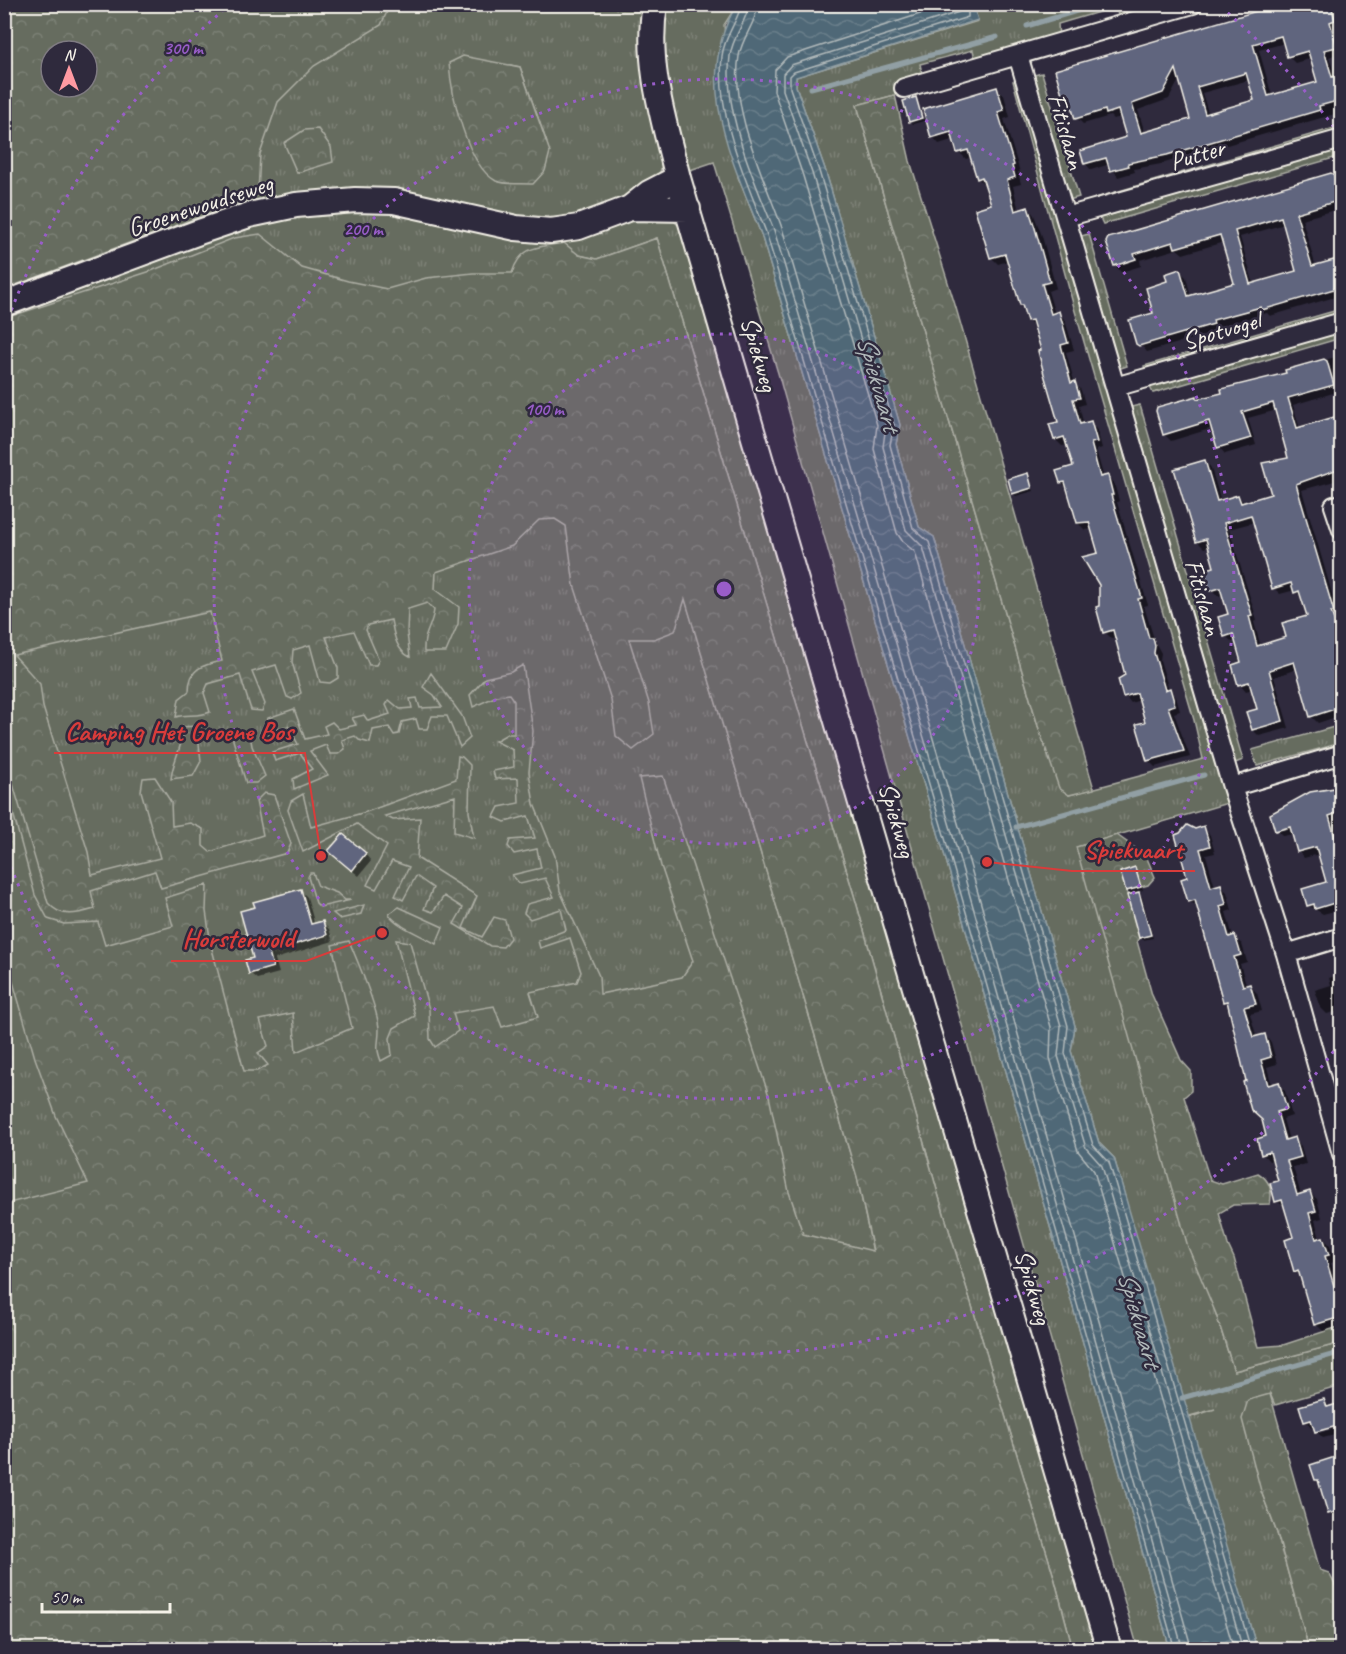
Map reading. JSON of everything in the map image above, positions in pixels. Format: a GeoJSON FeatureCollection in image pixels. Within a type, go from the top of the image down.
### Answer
{"type":"FeatureCollection","features":[{"type":"Feature","properties":{"kind":"main road","name":"Spiekweg"},"geometry":{"type":"LineString","coordinates":[[655,4],[652,36],[654,71],[678,178],[1109,1650]]}},
{"type":"Feature","properties":{"kind":"main road","name":"Groenewoudseweg"},"geometry":{"type":"LineString","coordinates":[[4,304],[249,215],[296,205],[355,200],[394,201],[516,228],[550,231],[579,227],[630,208],[649,193],[678,178]]}},
{"type":"Feature","properties":{"kind":"main road","name":"Groenewoudseweg"},"geometry":{"type":"LineString","coordinates":[[630,208],[687,209]]}},
{"type":"Feature","properties":{"kind":"street"},"geometry":{"type":"LineString","coordinates":[[904,88],[1193,4]]}},
{"type":"Feature","properties":{"kind":"street","name":"Fitislaan"},"geometry":{"type":"LineString","coordinates":[[1018,55],[1232,787],[1286,954],[1341,1154]]}},
{"type":"Feature","properties":{"kind":"street","name":"Putter"},"geometry":{"type":"LineString","coordinates":[[1066,217],[1341,139]]}},
{"type":"Feature","properties":{"kind":"street","name":"Spotvogel"},"geometry":{"type":"LineString","coordinates":[[1115,387],[1341,322]]}},
{"type":"Feature","properties":{"kind":"street"},"geometry":{"type":"LineString","coordinates":[[1341,504],[1334,506],[1341,530]]}},
{"type":"Feature","properties":{"kind":"street"},"geometry":{"type":"LineString","coordinates":[[1232,787],[1341,754]]}},
{"type":"Feature","properties":{"kind":"street"},"geometry":{"type":"LineString","coordinates":[[1286,954],[1341,937]]}},
{"type":"Feature","properties":{"kind":"green space"},"geometry":{"type":"Polygon","coordinates":[[[5,4],[390,4],[381,25],[314,66],[278,102],[260,154],[258,195],[5,289],[5,4]]]}},
{"type":"Feature","properties":{"kind":"green space"},"geometry":{"type":"Polygon","coordinates":[[[5,5],[645,5],[642,43],[643,72],[646,93],[661,146],[661,170],[656,180],[641,190],[568,217],[647,215],[670,218],[684,230],[1100,1649],[1073,1649],[1054,1577],[939,1197],[856,902],[657,238],[597,259],[579,255],[677,622],[685,598],[857,1177],[873,1252],[845,1244],[5,1649],[5,5]],[[510,65],[547,143],[520,67],[510,65]]]}},
{"type":"Feature","properties":{"kind":"green space"},"geometry":{"type":"Polygon","coordinates":[[[669,5],[737,5],[724,25],[738,177],[761,234],[942,846],[1170,1649],[1138,1649],[778,373],[714,162],[687,171],[671,110],[664,68],[665,26],[669,5]]]}},
{"type":"Feature","properties":{"kind":"green space"},"geometry":{"type":"Polygon","coordinates":[[[973,5],[1169,5],[1119,19],[1116,7],[1058,24],[1059,39],[976,63],[973,50],[920,64],[923,78],[899,85],[895,95],[857,105],[1038,726],[1069,795],[1203,759],[1194,720],[1075,311],[1013,81],[1019,81],[1231,802],[1077,847],[1145,1089],[1234,1371],[1341,1343],[1341,1386],[1275,1405],[1270,1394],[1261,1491],[1277,1533],[1309,1649],[1257,1649],[1188,1418],[1215,1409],[1186,1417],[1114,1158],[1099,1143],[1071,1051],[1075,1026],[934,537],[919,527],[896,444],[900,425],[825,169],[796,86],[796,77],[978,21],[973,5]]]}},
{"type":"Feature","properties":{"kind":"green space"},"geometry":{"type":"Polygon","coordinates":[[[463,56],[520,67],[550,152],[545,171],[533,184],[496,181],[486,173],[477,160],[462,128],[450,76],[449,63],[463,56]]]}},
{"type":"Feature","properties":{"kind":"green space"},"geometry":{"type":"Polygon","coordinates":[[[1042,73],[1079,197],[1069,200],[1034,75],[1042,73]]]}},
{"type":"Feature","properties":{"kind":"green space"},"geometry":{"type":"Polygon","coordinates":[[[895,95],[910,161],[956,308],[1094,789],[1069,795],[1059,788],[1038,726],[857,105],[895,95]]]}},
{"type":"Feature","properties":{"kind":"green space"},"geometry":{"type":"Polygon","coordinates":[[[1341,126],[1341,132],[1097,205],[1095,198],[1341,126]]]}},
{"type":"Feature","properties":{"kind":"green space"},"geometry":{"type":"Polygon","coordinates":[[[318,129],[331,147],[333,162],[297,173],[284,143],[304,130],[318,129]]]}},
{"type":"Feature","properties":{"kind":"green space"},"geometry":{"type":"Polygon","coordinates":[[[1341,148],[1341,156],[1103,224],[1100,218],[1341,148]]]}},
{"type":"Feature","properties":{"kind":"green space"},"geometry":{"type":"Polygon","coordinates":[[[260,234],[302,268],[387,289],[426,278],[473,273],[512,273],[520,257],[539,247],[564,243],[579,255],[597,259],[657,238],[856,902],[939,1197],[1054,1577],[1073,1649],[5,1649],[5,1204],[88,1183],[56,1116],[35,1058],[5,954],[5,783],[35,895],[48,919],[64,924],[98,922],[105,945],[173,926],[165,898],[207,885],[206,911],[211,945],[244,1071],[257,1071],[268,1065],[258,1053],[268,1046],[260,1020],[293,1013],[296,1052],[352,1028],[332,945],[349,941],[367,985],[378,1021],[378,1048],[381,1061],[392,1055],[390,1038],[394,1028],[415,1016],[396,940],[410,942],[429,1009],[430,1039],[435,1047],[458,1031],[453,1013],[494,1006],[502,1027],[538,1017],[530,992],[577,982],[581,972],[570,938],[540,948],[538,941],[566,930],[561,909],[530,919],[524,913],[527,904],[554,897],[545,878],[520,884],[512,875],[541,868],[537,849],[514,854],[508,846],[510,840],[535,838],[528,816],[505,822],[494,817],[499,807],[519,803],[518,778],[495,779],[493,771],[514,767],[513,750],[495,741],[507,734],[514,734],[514,701],[509,694],[497,696],[473,707],[470,695],[485,678],[511,672],[523,665],[533,731],[529,772],[534,804],[555,856],[560,891],[599,976],[600,994],[682,977],[693,961],[661,866],[639,778],[663,776],[769,1096],[789,1192],[803,1234],[873,1251],[857,1177],[685,599],[675,631],[654,639],[629,639],[649,703],[654,734],[633,750],[616,736],[611,700],[574,585],[566,526],[555,519],[539,520],[512,546],[436,572],[435,589],[459,607],[458,624],[446,652],[424,652],[425,640],[434,610],[427,603],[408,609],[407,633],[410,657],[399,646],[391,620],[368,625],[366,630],[379,660],[376,665],[369,665],[354,631],[326,637],[338,668],[338,678],[330,683],[320,682],[310,645],[293,650],[292,662],[301,693],[292,699],[287,697],[276,665],[252,672],[265,704],[262,711],[251,710],[240,675],[208,684],[204,693],[210,712],[176,717],[179,699],[189,691],[194,672],[208,664],[222,661],[210,612],[14,655],[40,684],[43,707],[88,852],[92,875],[160,858],[141,791],[143,778],[155,777],[171,802],[172,826],[190,823],[203,829],[203,846],[210,852],[263,835],[256,801],[264,793],[274,795],[291,844],[287,853],[161,888],[155,871],[91,891],[95,909],[70,914],[53,908],[48,903],[5,757],[5,318],[151,271],[234,238],[260,234]]]}},
{"type":"Feature","properties":{"kind":"green space"},"geometry":{"type":"Polygon","coordinates":[[[1089,234],[1127,366],[1118,369],[1081,236],[1089,234]]]}},
{"type":"Feature","properties":{"kind":"green space"},"geometry":{"type":"Polygon","coordinates":[[[1341,309],[1341,317],[1146,374],[1144,366],[1341,309]]]}},
{"type":"Feature","properties":{"kind":"green space"},"geometry":{"type":"Polygon","coordinates":[[[1341,330],[1341,338],[1153,393],[1150,387],[1341,330]]]}},
{"type":"Feature","properties":{"kind":"green space"},"geometry":{"type":"Polygon","coordinates":[[[1140,405],[1243,760],[1235,763],[1131,407],[1140,405]]]}},
{"type":"Feature","properties":{"kind":"green space"},"geometry":{"type":"Polygon","coordinates":[[[431,673],[462,716],[470,738],[460,747],[447,716],[432,716],[427,729],[419,729],[416,719],[402,722],[399,734],[394,735],[389,727],[373,730],[370,743],[359,740],[355,736],[342,740],[345,749],[338,754],[330,754],[326,745],[310,751],[328,775],[294,789],[293,779],[312,769],[300,753],[275,761],[272,752],[298,744],[288,726],[259,735],[268,718],[294,709],[305,739],[327,734],[324,726],[332,722],[339,729],[356,725],[352,718],[364,715],[368,721],[390,714],[386,705],[389,700],[400,709],[412,708],[410,699],[417,698],[420,708],[442,707],[434,695],[423,687],[431,673]]]}},
{"type":"Feature","properties":{"kind":"green space"},"geometry":{"type":"Polygon","coordinates":[[[1341,725],[1341,743],[1257,766],[1252,750],[1341,725]]]}},
{"type":"Feature","properties":{"kind":"green space"},"geometry":{"type":"Polygon","coordinates":[[[197,726],[201,761],[193,776],[171,779],[181,742],[182,727],[197,726]]]}},
{"type":"Feature","properties":{"kind":"green space"},"geometry":{"type":"Polygon","coordinates":[[[234,730],[250,734],[252,746],[265,776],[256,783],[246,783],[233,740],[234,730]]]}},
{"type":"Feature","properties":{"kind":"green space"},"geometry":{"type":"Polygon","coordinates":[[[458,756],[470,765],[469,812],[474,838],[454,832],[455,796],[385,816],[393,820],[420,818],[417,858],[477,896],[463,928],[482,937],[494,917],[505,920],[510,938],[503,947],[490,946],[454,924],[463,908],[444,896],[433,912],[424,909],[433,888],[416,876],[403,900],[395,896],[409,867],[392,861],[376,889],[367,885],[387,846],[357,824],[303,852],[288,810],[291,801],[303,794],[311,827],[366,812],[456,779],[458,756]]]}},
{"type":"Feature","properties":{"kind":"green space"},"geometry":{"type":"Polygon","coordinates":[[[1117,835],[1146,856],[1155,877],[1148,885],[1126,891],[1144,933],[1137,941],[1152,995],[1181,1060],[1191,1071],[1191,1091],[1184,1097],[1210,1180],[1222,1184],[1258,1173],[1270,1186],[1270,1204],[1233,1205],[1219,1213],[1234,1258],[1258,1347],[1283,1345],[1341,1326],[1341,1343],[1234,1371],[1216,1314],[1188,1247],[1076,847],[1117,835]]]}},
{"type":"Feature","properties":{"kind":"green space"},"geometry":{"type":"Polygon","coordinates":[[[310,873],[313,873],[318,886],[337,893],[345,900],[351,900],[320,907],[316,903],[308,877],[310,873]]]}},
{"type":"Feature","properties":{"kind":"green space"},"geometry":{"type":"Polygon","coordinates":[[[364,905],[361,914],[340,919],[333,913],[364,905]]]}},
{"type":"Feature","properties":{"kind":"green space"},"geometry":{"type":"Polygon","coordinates":[[[399,907],[443,927],[436,944],[393,919],[389,914],[399,907]]]}},
{"type":"Feature","properties":{"kind":"green space"},"geometry":{"type":"Polygon","coordinates":[[[1270,1394],[1320,1570],[1329,1573],[1341,1597],[1341,1649],[1309,1649],[1277,1533],[1261,1491],[1242,1419],[1248,1400],[1270,1394]]]}},
{"type":"Feature","properties":{"kind":"water"},"geometry":{"type":"Polygon","coordinates":[[[737,4],[973,5],[978,20],[796,77],[796,86],[825,169],[900,425],[896,444],[919,527],[934,537],[1075,1026],[1071,1051],[1099,1143],[1114,1158],[1257,1649],[1170,1649],[942,846],[761,234],[739,177],[721,119],[717,90],[717,61],[724,32],[737,4]]]}},
{"type":"Feature","properties":{"kind":"building"},"geometry":{"type":"Polygon","coordinates":[[[1281,4],[1331,4],[1335,20],[1330,22],[1337,47],[1324,50],[1332,77],[1341,75],[1341,100],[1319,106],[1320,110],[1167,155],[1128,163],[1129,166],[1110,171],[1106,158],[1084,164],[1080,151],[1126,137],[1118,110],[1106,114],[1105,110],[1075,119],[1067,92],[1062,94],[1055,70],[1281,4]],[[1281,36],[1253,44],[1268,96],[1317,82],[1308,51],[1287,57],[1281,36]],[[1176,69],[1163,93],[1132,104],[1141,133],[1190,119],[1176,69]],[[1246,73],[1197,87],[1205,114],[1254,100],[1246,73]]]}},
{"type":"Feature","properties":{"kind":"building"},"geometry":{"type":"Polygon","coordinates":[[[997,87],[1004,110],[998,112],[1014,165],[1012,166],[1015,177],[1007,180],[1015,211],[1028,207],[1035,228],[1050,282],[1042,284],[1051,314],[1059,311],[1068,343],[1061,345],[1071,383],[1075,381],[1080,398],[1073,399],[1080,424],[1091,421],[1097,442],[1091,443],[1100,477],[1108,475],[1113,495],[1111,495],[1142,598],[1138,599],[1149,638],[1153,638],[1154,653],[1165,690],[1170,688],[1175,705],[1168,707],[1184,751],[1147,761],[1136,724],[1145,722],[1137,693],[1123,697],[1118,679],[1125,675],[1113,630],[1103,633],[1096,607],[1099,606],[1099,585],[1082,557],[1098,553],[1089,522],[1077,523],[1065,482],[1060,483],[1056,471],[1073,466],[1064,437],[1054,440],[1049,424],[1058,422],[1038,351],[1041,350],[1032,320],[1027,321],[1022,305],[1020,305],[1005,254],[990,258],[975,209],[991,204],[982,177],[977,179],[968,150],[957,153],[951,132],[931,138],[923,109],[997,87]]]}},
{"type":"Feature","properties":{"kind":"building"},"geometry":{"type":"Polygon","coordinates":[[[916,97],[922,118],[909,122],[903,101],[916,97]]]}},
{"type":"Feature","properties":{"kind":"building"},"geometry":{"type":"Polygon","coordinates":[[[1331,173],[1334,175],[1341,200],[1296,213],[1312,266],[1341,258],[1341,287],[1262,310],[1261,307],[1213,320],[1214,324],[1139,346],[1136,344],[1129,320],[1153,313],[1146,288],[1167,281],[1165,274],[1180,269],[1188,296],[1234,283],[1220,235],[1175,248],[1173,242],[1134,254],[1136,259],[1114,266],[1106,242],[1108,238],[1331,173]],[[1281,217],[1235,231],[1250,284],[1296,271],[1281,217]]]}},
{"type":"Feature","properties":{"kind":"building"},"geometry":{"type":"Polygon","coordinates":[[[1324,359],[1327,361],[1334,385],[1288,398],[1297,428],[1341,415],[1341,468],[1296,484],[1334,612],[1331,612],[1341,638],[1341,707],[1310,717],[1294,662],[1269,670],[1283,721],[1252,730],[1246,712],[1257,709],[1249,682],[1238,685],[1232,665],[1241,662],[1233,634],[1224,637],[1218,617],[1228,614],[1220,588],[1210,591],[1204,570],[1214,567],[1206,539],[1196,542],[1174,469],[1205,460],[1217,501],[1238,495],[1241,503],[1271,494],[1262,463],[1288,458],[1273,403],[1242,412],[1251,438],[1217,448],[1209,421],[1163,435],[1156,411],[1157,407],[1197,396],[1197,399],[1222,393],[1221,389],[1286,373],[1285,370],[1324,359]],[[1251,515],[1224,523],[1252,615],[1249,616],[1257,646],[1286,637],[1282,623],[1307,616],[1299,591],[1294,593],[1291,583],[1272,589],[1251,515]]]}},
{"type":"Feature","properties":{"kind":"building"},"geometry":{"type":"Polygon","coordinates":[[[1028,473],[1032,488],[1012,494],[1008,479],[1028,473]]]}},
{"type":"Feature","properties":{"kind":"building"},"geometry":{"type":"Polygon","coordinates":[[[1341,787],[1341,812],[1329,816],[1337,844],[1341,843],[1341,901],[1315,909],[1314,904],[1307,906],[1302,889],[1326,882],[1316,847],[1297,852],[1290,827],[1275,831],[1270,814],[1310,792],[1341,787]]]}},
{"type":"Feature","properties":{"kind":"building"},"geometry":{"type":"Polygon","coordinates":[[[1187,825],[1195,829],[1204,826],[1210,846],[1200,849],[1211,887],[1221,884],[1226,904],[1220,906],[1229,937],[1235,935],[1241,955],[1234,957],[1243,986],[1250,984],[1256,1004],[1244,1007],[1253,1037],[1265,1034],[1271,1057],[1261,1060],[1268,1085],[1279,1082],[1287,1109],[1277,1112],[1285,1140],[1295,1137],[1301,1157],[1287,1161],[1297,1195],[1310,1191],[1316,1211],[1309,1213],[1316,1239],[1323,1237],[1329,1255],[1325,1256],[1335,1289],[1339,1288],[1341,1317],[1314,1325],[1298,1270],[1294,1272],[1285,1240],[1293,1237],[1282,1200],[1275,1202],[1270,1183],[1278,1181],[1270,1152],[1261,1155],[1257,1139],[1266,1136],[1262,1120],[1251,1110],[1227,1001],[1223,1002],[1195,900],[1188,902],[1181,879],[1187,877],[1175,835],[1187,825]]]}},
{"type":"Feature","properties":{"kind":"building"},"geometry":{"type":"Polygon","coordinates":[[[343,834],[366,853],[352,871],[328,851],[343,834]]]}},
{"type":"Feature","properties":{"kind":"building"},"geometry":{"type":"Polygon","coordinates":[[[1135,867],[1141,887],[1126,891],[1120,872],[1135,867]]]}},
{"type":"Feature","properties":{"kind":"building"},"geometry":{"type":"Polygon","coordinates":[[[301,889],[311,924],[323,921],[327,935],[269,952],[273,967],[249,974],[245,960],[253,958],[240,911],[255,907],[253,902],[301,889]]]}},
{"type":"Feature","properties":{"kind":"building"},"geometry":{"type":"Polygon","coordinates":[[[1139,892],[1151,935],[1139,938],[1127,895],[1139,892]]]}},
{"type":"Feature","properties":{"kind":"building"},"geometry":{"type":"Polygon","coordinates":[[[1324,1399],[1327,1407],[1337,1404],[1341,1425],[1315,1432],[1311,1420],[1304,1422],[1299,1406],[1324,1399]]]}},
{"type":"Feature","properties":{"kind":"building"},"geometry":{"type":"Polygon","coordinates":[[[1341,1455],[1341,1510],[1328,1514],[1318,1480],[1315,1480],[1310,1465],[1341,1455]]]}},
{"type":"Feature","properties":{"kind":"waterway"},"geometry":{"type":"LineString","coordinates":[[1027,26],[1100,4]]}},
{"type":"Feature","properties":{"kind":"waterway"},"geometry":{"type":"LineString","coordinates":[[811,88],[997,37]]}},
{"type":"Feature","properties":{"kind":"waterway"},"geometry":{"type":"LineString","coordinates":[[1016,827],[1204,775]]}},
{"type":"Feature","properties":{"kind":"waterway"},"geometry":{"type":"LineString","coordinates":[[1182,1398],[1342,1352]]}},
{"type":"Feature","properties":{"kind":"place","name":"Camping Het Groene Bos"},"geometry":{"type":"Point","coordinates":[321,856]}},
{"type":"Feature","properties":{"kind":"place","name":"Spiekvaart"},"geometry":{"type":"Point","coordinates":[987,862]}},
{"type":"Feature","properties":{"kind":"place","name":"Horsterwold"},"geometry":{"type":"Point","coordinates":[382,933]}}]}
